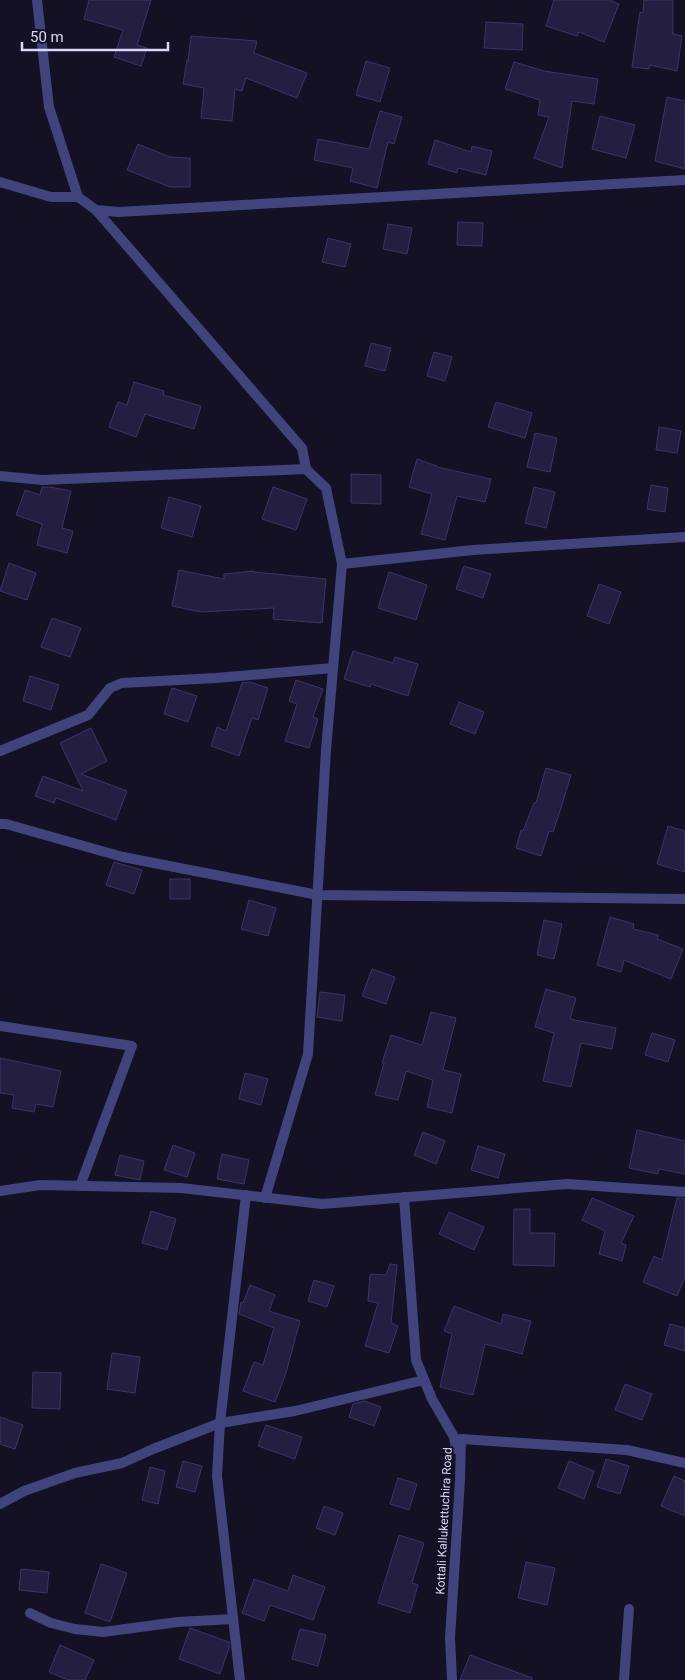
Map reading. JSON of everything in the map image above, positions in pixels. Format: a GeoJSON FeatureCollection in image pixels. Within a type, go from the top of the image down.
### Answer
{"type":"FeatureCollection","features":[{"type":"Feature","properties":{"kind":"street"},"geometry":{"type":"LineString","coordinates":[[37,0],[49,106],[78,197]]}},
{"type":"Feature","properties":{"kind":"street"},"geometry":{"type":"LineString","coordinates":[[96,210],[128,212],[685,180]]}},
{"type":"Feature","properties":{"kind":"street"},"geometry":{"type":"LineString","coordinates":[[0,182],[51,197],[78,197],[96,210],[302,448],[306,470],[326,488],[342,564],[326,750],[308,1054],[265,1198]]}},
{"type":"Feature","properties":{"kind":"street"},"geometry":{"type":"LineString","coordinates":[[0,476],[42,480],[306,470]]}},
{"type":"Feature","properties":{"kind":"street"},"geometry":{"type":"LineString","coordinates":[[342,564],[473,550],[685,537]]}},
{"type":"Feature","properties":{"kind":"street"},"geometry":{"type":"LineString","coordinates":[[0,752],[88,715],[110,688],[122,683],[216,678],[333,668]]}},
{"type":"Feature","properties":{"kind":"street"},"geometry":{"type":"LineString","coordinates":[[0,824],[6,824],[123,857],[318,895],[685,899]]}},
{"type":"Feature","properties":{"kind":"street"},"geometry":{"type":"LineString","coordinates":[[0,1026],[132,1046],[80,1186]]}},
{"type":"Feature","properties":{"kind":"street"},"geometry":{"type":"LineString","coordinates":[[0,1191],[40,1185],[181,1188],[322,1204],[567,1184],[685,1192]]}},
{"type":"Feature","properties":{"kind":"street"},"geometry":{"type":"LineString","coordinates":[[240,1680],[217,1476],[220,1423],[246,1196]]}},
{"type":"Feature","properties":{"kind":"street"},"geometry":{"type":"LineString","coordinates":[[404,1197],[416,1360],[432,1399],[454,1437],[460,1480]]}},
{"type":"Feature","properties":{"kind":"street"},"geometry":{"type":"LineString","coordinates":[[0,1504],[24,1491],[75,1473],[122,1463],[220,1423],[295,1411],[424,1380]]}},
{"type":"Feature","properties":{"kind":"street","name":"Kottali Kallukettuchira Road"},"geometry":{"type":"LineString","coordinates":[[452,1680],[450,1638],[461,1439],[627,1450],[685,1463]]}},
{"type":"Feature","properties":{"kind":"street"},"geometry":{"type":"LineString","coordinates":[[624,1680],[629,1609]]}},
{"type":"Feature","properties":{"kind":"street"},"geometry":{"type":"LineString","coordinates":[[30,1613],[52,1623],[67,1627],[103,1632],[178,1622],[233,1619]]}},
{"type":"Feature","properties":{"kind":"building"},"geometry":{"type":"Polygon","coordinates":[[[89,0],[151,0],[137,45],[147,48],[141,66],[114,57],[123,30],[84,19],[89,0]]]}},
{"type":"Feature","properties":{"kind":"building"},"geometry":{"type":"Polygon","coordinates":[[[554,0],[609,0],[619,4],[604,42],[579,32],[577,36],[546,26],[554,0]]]}},
{"type":"Feature","properties":{"kind":"building"},"geometry":{"type":"Polygon","coordinates":[[[644,0],[673,0],[673,34],[682,36],[677,71],[650,65],[649,69],[632,67],[640,12],[643,13],[644,0]]]}},
{"type":"Feature","properties":{"kind":"building"},"geometry":{"type":"Polygon","coordinates":[[[486,22],[523,24],[522,50],[484,48],[486,22]]]}},
{"type":"Feature","properties":{"kind":"building"},"geometry":{"type":"Polygon","coordinates":[[[191,36],[257,41],[254,53],[307,73],[297,98],[246,78],[242,91],[235,89],[232,121],[201,118],[204,88],[183,84],[191,36]]]}},
{"type":"Feature","properties":{"kind":"building"},"geometry":{"type":"Polygon","coordinates":[[[366,61],[390,68],[380,102],[356,95],[366,61]]]}},
{"type":"Feature","properties":{"kind":"building"},"geometry":{"type":"Polygon","coordinates":[[[514,62],[544,71],[598,79],[594,104],[572,101],[562,168],[534,158],[549,117],[538,115],[540,100],[505,89],[514,62]]]}},
{"type":"Feature","properties":{"kind":"building"},"geometry":{"type":"Polygon","coordinates":[[[667,97],[685,101],[685,169],[655,161],[667,97]]]}},
{"type":"Feature","properties":{"kind":"building"},"geometry":{"type":"Polygon","coordinates":[[[380,111],[402,117],[394,144],[388,142],[377,188],[350,181],[353,168],[314,160],[318,139],[369,149],[380,111]]]}},
{"type":"Feature","properties":{"kind":"building"},"geometry":{"type":"Polygon","coordinates":[[[600,116],[635,125],[626,158],[592,149],[600,116]]]}},
{"type":"Feature","properties":{"kind":"building"},"geometry":{"type":"Polygon","coordinates":[[[435,140],[471,152],[472,146],[492,151],[486,175],[458,168],[457,173],[428,164],[435,140]]]}},
{"type":"Feature","properties":{"kind":"building"},"geometry":{"type":"Polygon","coordinates":[[[138,144],[170,157],[190,158],[190,187],[170,187],[127,170],[138,144]]]}},
{"type":"Feature","properties":{"kind":"building"},"geometry":{"type":"Polygon","coordinates":[[[458,222],[483,223],[482,246],[457,245],[458,222]]]}},
{"type":"Feature","properties":{"kind":"building"},"geometry":{"type":"Polygon","coordinates":[[[388,224],[412,228],[407,254],[383,249],[388,224]]]}},
{"type":"Feature","properties":{"kind":"building"},"geometry":{"type":"Polygon","coordinates":[[[328,238],[351,244],[345,267],[322,262],[328,238]]]}},
{"type":"Feature","properties":{"kind":"building"},"geometry":{"type":"Polygon","coordinates":[[[371,343],[391,348],[385,371],[365,366],[371,343]]]}},
{"type":"Feature","properties":{"kind":"building"},"geometry":{"type":"Polygon","coordinates":[[[434,352],[452,357],[445,381],[427,376],[434,352]]]}},
{"type":"Feature","properties":{"kind":"building"},"geometry":{"type":"Polygon","coordinates":[[[134,382],[164,391],[163,395],[201,406],[194,429],[145,414],[136,437],[109,427],[118,402],[127,405],[134,382]]]}},
{"type":"Feature","properties":{"kind":"building"},"geometry":{"type":"Polygon","coordinates":[[[496,402],[532,413],[525,438],[488,427],[496,402]]]}},
{"type":"Feature","properties":{"kind":"building"},"geometry":{"type":"Polygon","coordinates":[[[659,427],[681,431],[677,453],[656,450],[659,427]]]}},
{"type":"Feature","properties":{"kind":"building"},"geometry":{"type":"Polygon","coordinates":[[[535,433],[557,438],[550,472],[527,467],[535,433]]]}},
{"type":"Feature","properties":{"kind":"building"},"geometry":{"type":"Polygon","coordinates":[[[417,459],[437,467],[491,479],[485,502],[457,496],[445,540],[421,534],[432,494],[409,487],[417,459]]]}},
{"type":"Feature","properties":{"kind":"building"},"geometry":{"type":"Polygon","coordinates":[[[351,474],[381,475],[381,504],[351,503],[351,474]]]}},
{"type":"Feature","properties":{"kind":"building"},"geometry":{"type":"Polygon","coordinates":[[[651,485],[668,488],[665,512],[647,509],[651,485]]]}},
{"type":"Feature","properties":{"kind":"building"},"geometry":{"type":"Polygon","coordinates":[[[42,487],[71,491],[62,528],[73,531],[67,553],[37,545],[42,524],[16,515],[25,490],[40,495],[42,487]]]}},
{"type":"Feature","properties":{"kind":"building"},"geometry":{"type":"Polygon","coordinates":[[[273,487],[307,499],[296,530],[262,519],[273,487]]]}},
{"type":"Feature","properties":{"kind":"building"},"geometry":{"type":"Polygon","coordinates":[[[534,487],[555,492],[546,528],[525,523],[534,487]]]}},
{"type":"Feature","properties":{"kind":"building"},"geometry":{"type":"Polygon","coordinates":[[[169,497],[201,506],[192,537],[161,528],[169,497]]]}},
{"type":"Feature","properties":{"kind":"building"},"geometry":{"type":"Polygon","coordinates":[[[9,563],[36,573],[27,600],[0,591],[9,563]]]}},
{"type":"Feature","properties":{"kind":"building"},"geometry":{"type":"Polygon","coordinates":[[[464,566],[491,574],[483,598],[456,589],[464,566]]]}},
{"type":"Feature","properties":{"kind":"building"},"geometry":{"type":"Polygon","coordinates":[[[179,570],[224,579],[224,574],[254,571],[326,579],[322,623],[273,619],[274,608],[201,612],[172,606],[179,570]]]}},
{"type":"Feature","properties":{"kind":"building"},"geometry":{"type":"Polygon","coordinates":[[[389,572],[427,585],[416,620],[378,608],[389,572]]]}},
{"type":"Feature","properties":{"kind":"building"},"geometry":{"type":"Polygon","coordinates":[[[599,584],[621,592],[609,624],[587,616],[599,584]]]}},
{"type":"Feature","properties":{"kind":"building"},"geometry":{"type":"Polygon","coordinates":[[[52,618],[81,628],[70,657],[41,647],[52,618]]]}},
{"type":"Feature","properties":{"kind":"building"},"geometry":{"type":"Polygon","coordinates":[[[353,651],[393,663],[395,657],[418,664],[408,696],[371,684],[370,687],[344,679],[353,651]]]}},
{"type":"Feature","properties":{"kind":"building"},"geometry":{"type":"Polygon","coordinates":[[[30,676],[59,685],[51,710],[23,701],[30,676]]]}},
{"type":"Feature","properties":{"kind":"building"},"geometry":{"type":"Polygon","coordinates":[[[296,680],[323,689],[313,717],[318,719],[309,748],[285,741],[297,704],[289,701],[296,680]]]}},
{"type":"Feature","properties":{"kind":"building"},"geometry":{"type":"Polygon","coordinates":[[[250,682],[268,688],[258,720],[252,718],[239,756],[211,746],[217,727],[226,731],[242,683],[250,682]]]}},
{"type":"Feature","properties":{"kind":"building"},"geometry":{"type":"Polygon","coordinates":[[[172,688],[197,696],[188,722],[164,714],[172,688]]]}},
{"type":"Feature","properties":{"kind":"building"},"geometry":{"type":"Polygon","coordinates":[[[459,702],[484,712],[475,734],[450,724],[459,702]]]}},
{"type":"Feature","properties":{"kind":"building"},"geometry":{"type":"Polygon","coordinates":[[[91,728],[107,761],[81,774],[127,791],[116,820],[56,798],[54,803],[35,796],[43,776],[83,791],[60,743],[91,728]]]}},
{"type":"Feature","properties":{"kind":"building"},"geometry":{"type":"Polygon","coordinates":[[[546,768],[571,775],[553,832],[549,831],[541,856],[516,848],[521,830],[523,831],[534,803],[536,803],[546,768]]]}},
{"type":"Feature","properties":{"kind":"building"},"geometry":{"type":"Polygon","coordinates":[[[668,826],[685,831],[685,872],[657,864],[668,826]]]}},
{"type":"Feature","properties":{"kind":"building"},"geometry":{"type":"Polygon","coordinates":[[[114,862],[142,870],[134,894],[106,885],[114,862]]]}},
{"type":"Feature","properties":{"kind":"building"},"geometry":{"type":"Polygon","coordinates":[[[170,879],[190,879],[190,899],[170,899],[170,879]]]}},
{"type":"Feature","properties":{"kind":"building"},"geometry":{"type":"Polygon","coordinates":[[[249,900],[276,908],[268,936],[241,929],[249,900]]]}},
{"type":"Feature","properties":{"kind":"building"},"geometry":{"type":"Polygon","coordinates":[[[610,917],[634,924],[633,929],[658,935],[657,939],[683,949],[671,979],[624,960],[621,972],[597,965],[610,917]]]}},
{"type":"Feature","properties":{"kind":"building"},"geometry":{"type":"Polygon","coordinates":[[[544,920],[562,924],[554,959],[537,955],[544,920]]]}},
{"type":"Feature","properties":{"kind":"building"},"geometry":{"type":"Polygon","coordinates":[[[372,969],[395,977],[386,1004],[362,996],[372,969]]]}},
{"type":"Feature","properties":{"kind":"building"},"geometry":{"type":"Polygon","coordinates":[[[546,989],[576,998],[570,1019],[616,1028],[612,1049],[581,1043],[571,1087],[543,1081],[554,1033],[535,1027],[546,989]]]}},
{"type":"Feature","properties":{"kind":"building"},"geometry":{"type":"Polygon","coordinates":[[[320,992],[345,995],[342,1021],[317,1017],[320,992]]]}},
{"type":"Feature","properties":{"kind":"building"},"geometry":{"type":"Polygon","coordinates":[[[431,1012],[456,1018],[443,1070],[461,1074],[452,1113],[427,1107],[433,1080],[406,1071],[398,1100],[375,1095],[391,1035],[422,1045],[431,1012]]]}},
{"type":"Feature","properties":{"kind":"building"},"geometry":{"type":"Polygon","coordinates":[[[652,1033],[675,1040],[668,1062],[645,1055],[652,1033]]]}},
{"type":"Feature","properties":{"kind":"building"},"geometry":{"type":"Polygon","coordinates":[[[0,1058],[61,1071],[53,1107],[36,1104],[34,1112],[12,1108],[14,1095],[0,1093],[0,1058]]]}},
{"type":"Feature","properties":{"kind":"building"},"geometry":{"type":"Polygon","coordinates":[[[245,1073],[268,1079],[261,1105],[239,1099],[245,1073]]]}},
{"type":"Feature","properties":{"kind":"building"},"geometry":{"type":"Polygon","coordinates":[[[637,1130],[685,1141],[685,1174],[659,1169],[658,1174],[629,1168],[637,1130]]]}},
{"type":"Feature","properties":{"kind":"building"},"geometry":{"type":"Polygon","coordinates":[[[423,1132],[445,1141],[436,1164],[414,1155],[423,1132]]]}},
{"type":"Feature","properties":{"kind":"building"},"geometry":{"type":"Polygon","coordinates":[[[173,1145],[195,1153],[187,1177],[164,1170],[173,1145]]]}},
{"type":"Feature","properties":{"kind":"building"},"geometry":{"type":"Polygon","coordinates":[[[478,1146],[505,1154],[498,1178],[471,1170],[478,1146]]]}},
{"type":"Feature","properties":{"kind":"building"},"geometry":{"type":"Polygon","coordinates":[[[222,1154],[249,1160],[244,1184],[217,1179],[222,1154]]]}},
{"type":"Feature","properties":{"kind":"building"},"geometry":{"type":"Polygon","coordinates":[[[120,1155],[144,1161],[140,1180],[115,1175],[120,1155]]]}},
{"type":"Feature","properties":{"kind":"building"},"geometry":{"type":"Polygon","coordinates":[[[592,1198],[634,1216],[621,1243],[626,1245],[622,1261],[599,1254],[605,1231],[582,1220],[592,1198]]]}},
{"type":"Feature","properties":{"kind":"building"},"geometry":{"type":"Polygon","coordinates":[[[677,1198],[685,1199],[685,1277],[677,1296],[643,1282],[654,1256],[662,1260],[677,1198]]]}},
{"type":"Feature","properties":{"kind":"building"},"geometry":{"type":"Polygon","coordinates":[[[514,1209],[530,1209],[530,1233],[555,1233],[554,1266],[513,1265],[514,1209]]]}},
{"type":"Feature","properties":{"kind":"building"},"geometry":{"type":"Polygon","coordinates":[[[151,1211],[176,1219],[167,1250],[142,1243],[151,1211]]]}},
{"type":"Feature","properties":{"kind":"building"},"geometry":{"type":"Polygon","coordinates":[[[449,1212],[484,1227],[474,1250],[439,1234],[449,1212]]]}},
{"type":"Feature","properties":{"kind":"building"},"geometry":{"type":"Polygon","coordinates":[[[390,1264],[397,1265],[391,1323],[398,1326],[389,1353],[365,1346],[378,1303],[368,1301],[370,1274],[386,1275],[390,1264]]]}},
{"type":"Feature","properties":{"kind":"building"},"geometry":{"type":"Polygon","coordinates":[[[314,1280],[334,1286],[327,1307],[308,1301],[314,1280]]]}},
{"type":"Feature","properties":{"kind":"building"},"geometry":{"type":"Polygon","coordinates":[[[250,1285],[275,1295],[269,1311],[300,1321],[286,1373],[275,1402],[243,1391],[254,1362],[263,1365],[274,1328],[239,1314],[241,1302],[243,1303],[250,1285]]]}},
{"type":"Feature","properties":{"kind":"building"},"geometry":{"type":"Polygon","coordinates":[[[454,1306],[501,1324],[503,1314],[531,1321],[522,1354],[485,1344],[473,1395],[440,1387],[452,1334],[444,1331],[454,1306]]]}},
{"type":"Feature","properties":{"kind":"building"},"geometry":{"type":"Polygon","coordinates":[[[670,1324],[685,1328],[685,1351],[664,1345],[670,1324]]]}},
{"type":"Feature","properties":{"kind":"building"},"geometry":{"type":"Polygon","coordinates":[[[112,1353],[140,1357],[135,1393],[107,1389],[112,1353]]]}},
{"type":"Feature","properties":{"kind":"building"},"geometry":{"type":"Polygon","coordinates":[[[33,1372],[61,1373],[60,1409],[32,1408],[33,1372]]]}},
{"type":"Feature","properties":{"kind":"building"},"geometry":{"type":"Polygon","coordinates":[[[625,1384],[652,1394],[642,1420],[615,1410],[625,1384]]]}},
{"type":"Feature","properties":{"kind":"building"},"geometry":{"type":"Polygon","coordinates":[[[365,1401],[381,1407],[374,1426],[349,1417],[353,1404],[365,1401]]]}},
{"type":"Feature","properties":{"kind":"building"},"geometry":{"type":"Polygon","coordinates":[[[0,1417],[23,1425],[15,1449],[0,1444],[0,1417]]]}},
{"type":"Feature","properties":{"kind":"building"},"geometry":{"type":"Polygon","coordinates":[[[266,1425],[302,1437],[295,1459],[258,1446],[266,1425]]]}},
{"type":"Feature","properties":{"kind":"building"},"geometry":{"type":"Polygon","coordinates":[[[606,1459],[629,1466],[620,1494],[597,1487],[606,1459]]]}},
{"type":"Feature","properties":{"kind":"building"},"geometry":{"type":"Polygon","coordinates":[[[183,1461],[202,1466],[195,1492],[176,1487],[183,1461]]]}},
{"type":"Feature","properties":{"kind":"building"},"geometry":{"type":"Polygon","coordinates":[[[569,1461],[594,1471],[584,1499],[558,1488],[569,1461]]]}},
{"type":"Feature","properties":{"kind":"building"},"geometry":{"type":"Polygon","coordinates":[[[150,1467],[165,1471],[158,1504],[142,1500],[150,1467]]]}},
{"type":"Feature","properties":{"kind":"building"},"geometry":{"type":"Polygon","coordinates":[[[674,1476],[685,1481],[685,1516],[661,1506],[674,1476]]]}},
{"type":"Feature","properties":{"kind":"building"},"geometry":{"type":"Polygon","coordinates":[[[398,1478],[417,1484],[409,1510],[390,1504],[398,1478]]]}},
{"type":"Feature","properties":{"kind":"building"},"geometry":{"type":"Polygon","coordinates":[[[324,1506],[343,1513],[335,1535],[316,1528],[324,1506]]]}},
{"type":"Feature","properties":{"kind":"building"},"geometry":{"type":"Polygon","coordinates":[[[399,1535],[424,1543],[412,1583],[418,1585],[410,1613],[378,1603],[399,1535]]]}},
{"type":"Feature","properties":{"kind":"building"},"geometry":{"type":"Polygon","coordinates":[[[526,1562],[555,1568],[547,1605],[518,1598],[526,1562]]]}},
{"type":"Feature","properties":{"kind":"building"},"geometry":{"type":"Polygon","coordinates":[[[101,1564],[127,1573],[110,1622],[85,1613],[101,1564]]]}},
{"type":"Feature","properties":{"kind":"building"},"geometry":{"type":"Polygon","coordinates":[[[21,1569],[49,1572],[47,1593],[19,1590],[21,1569]]]}},
{"type":"Feature","properties":{"kind":"building"},"geometry":{"type":"Polygon","coordinates":[[[293,1575],[325,1587],[313,1620],[270,1605],[264,1621],[242,1613],[254,1579],[288,1591],[293,1575]]]}},
{"type":"Feature","properties":{"kind":"building"},"geometry":{"type":"Polygon","coordinates":[[[190,1628],[229,1642],[229,1648],[220,1674],[179,1659],[190,1628]]]}},
{"type":"Feature","properties":{"kind":"building"},"geometry":{"type":"Polygon","coordinates":[[[300,1629],[326,1635],[318,1666],[292,1659],[300,1629]]]}},
{"type":"Feature","properties":{"kind":"building"},"geometry":{"type":"Polygon","coordinates":[[[60,1645],[94,1660],[85,1680],[68,1680],[49,1672],[60,1645]]]}},
{"type":"Feature","properties":{"kind":"building"},"geometry":{"type":"Polygon","coordinates":[[[470,1655],[532,1678],[532,1680],[460,1680],[470,1655]]]}}]}
